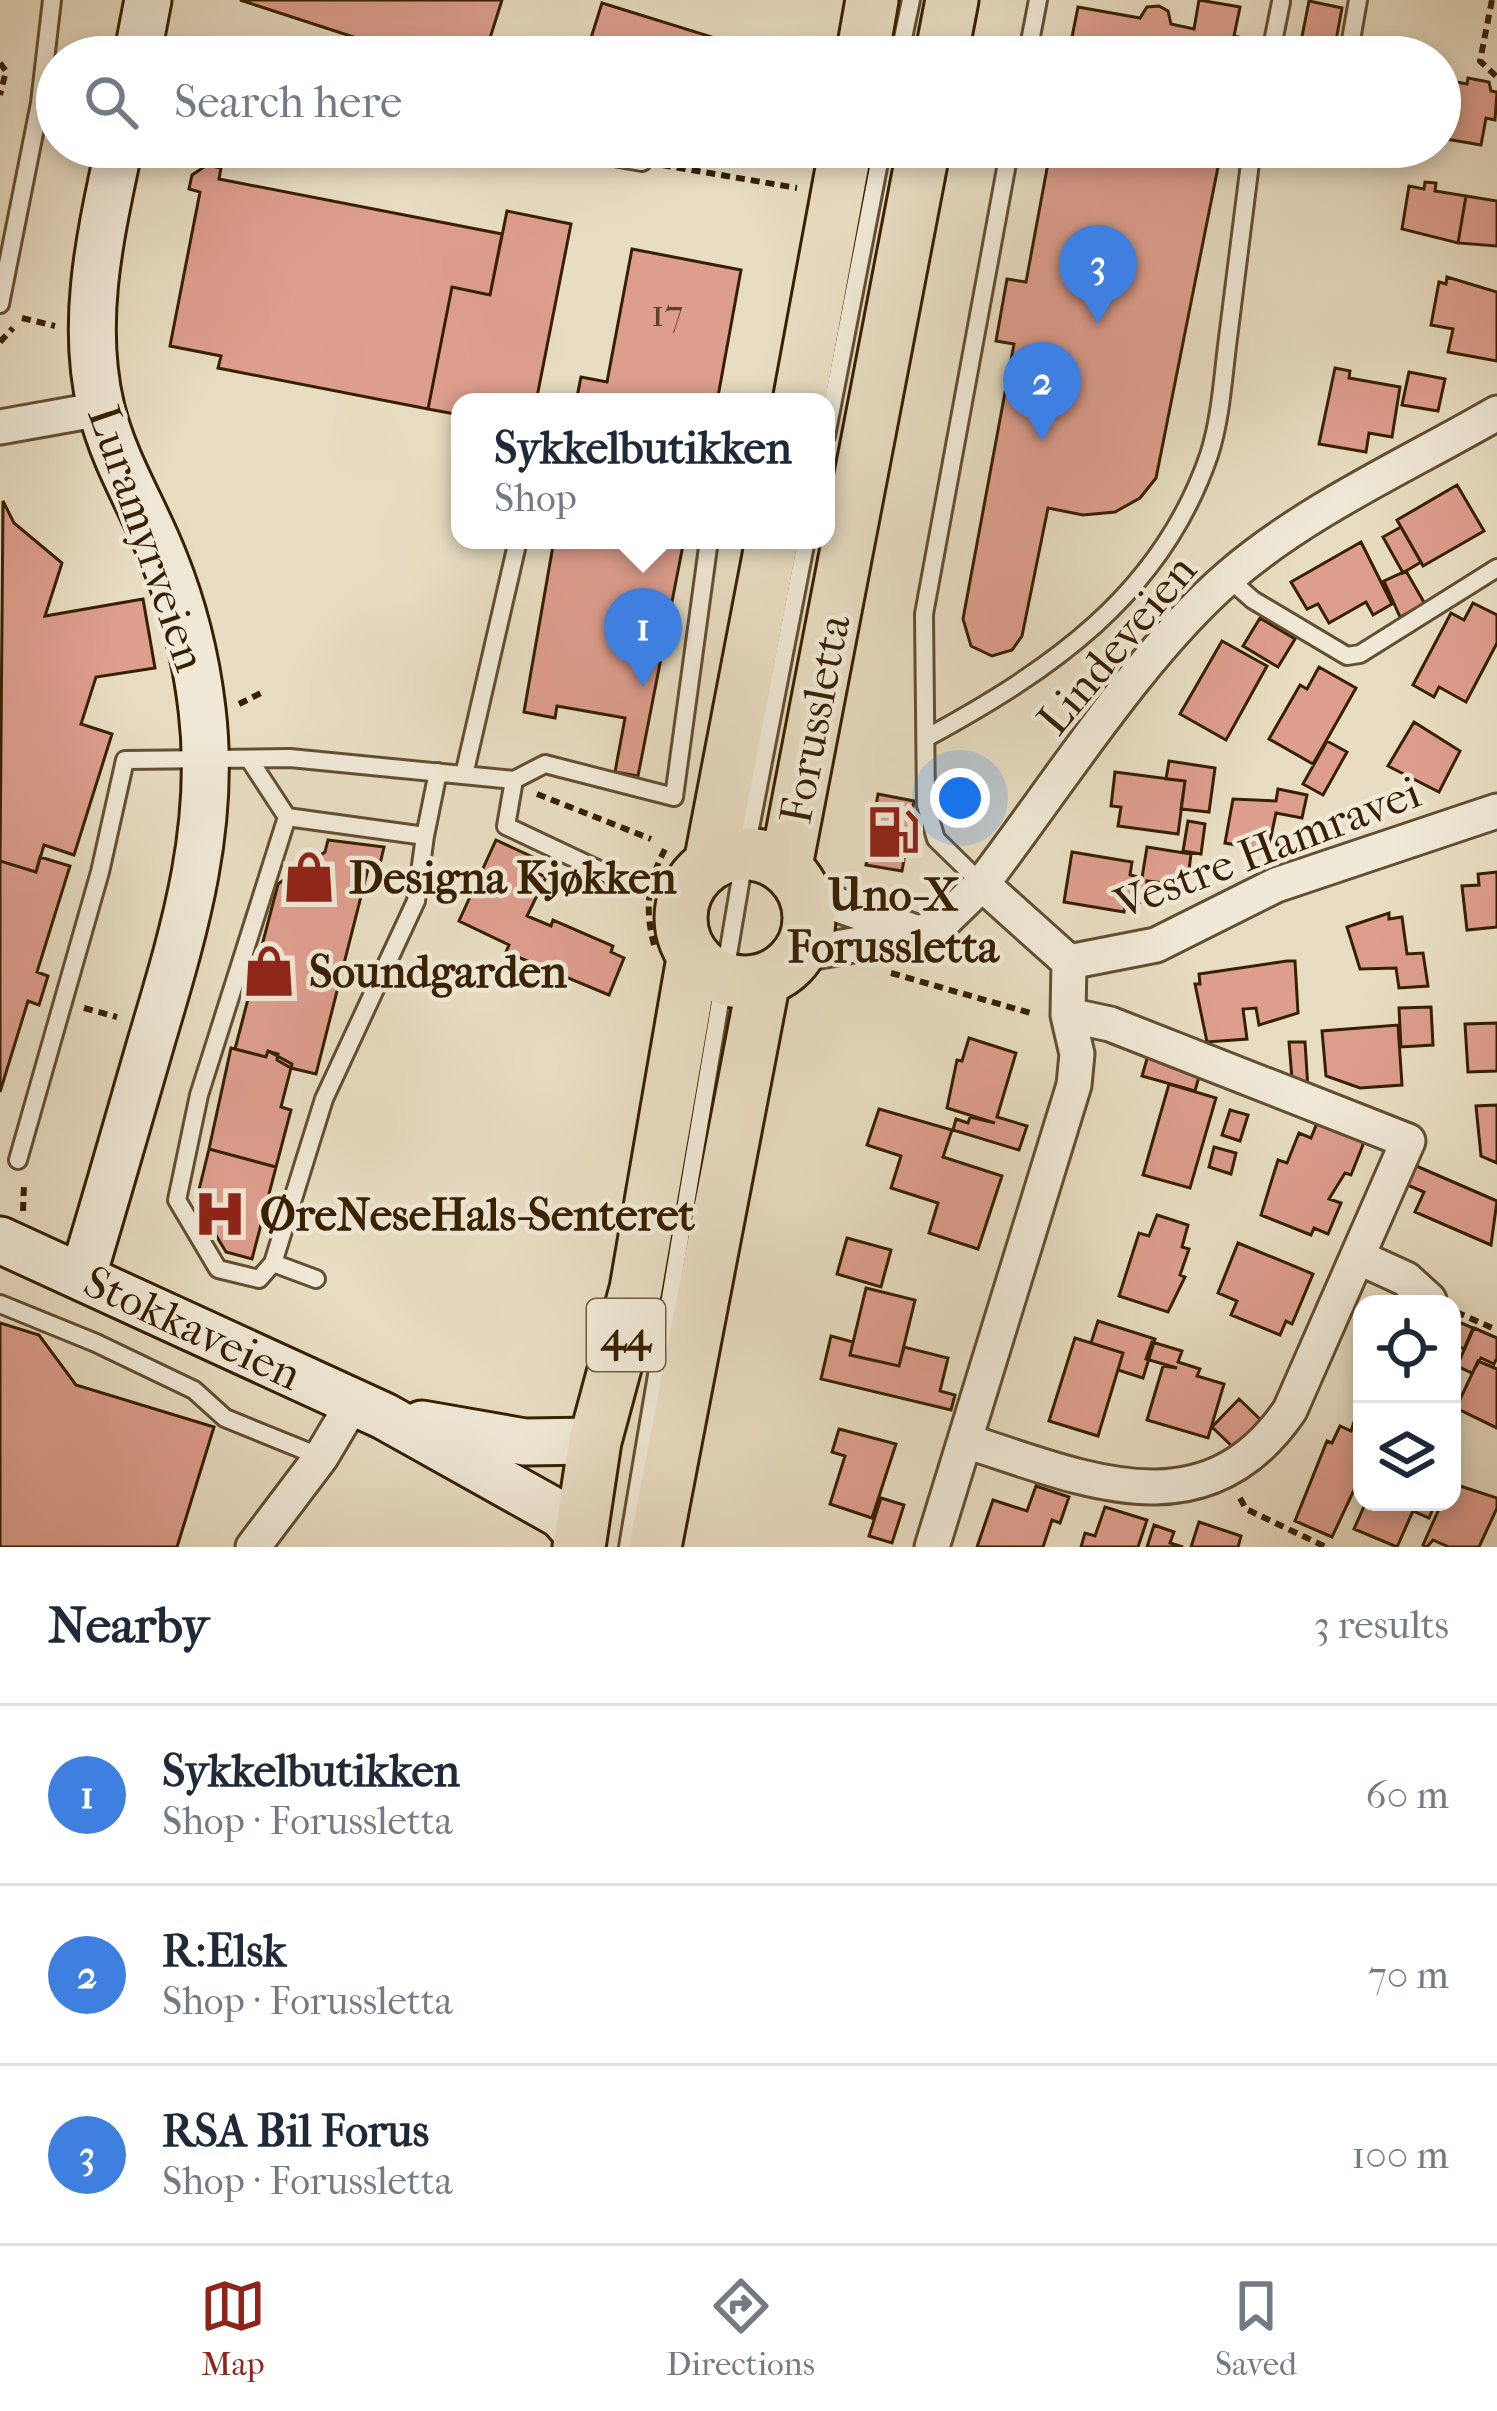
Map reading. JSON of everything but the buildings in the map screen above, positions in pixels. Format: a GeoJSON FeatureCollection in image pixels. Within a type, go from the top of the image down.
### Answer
{"type":"FeatureCollection","features":[{"type":"Feature","properties":{"kind":"main road"},"geometry":{"type":"LineString","coordinates":[[866,36],[872,0]]}},
{"type":"Feature","properties":{"kind":"main road"},"geometry":{"type":"LineString","coordinates":[[945,36],[952,0]]}},
{"type":"Feature","properties":{"kind":"main road"},"geometry":{"type":"LineString","coordinates":[[801,393],[842,168]]}},
{"type":"Feature","properties":{"kind":"main road","name":"Forussletta"},"geometry":{"type":"LineString","coordinates":[[835,499],[919,168]]}},
{"type":"Feature","properties":{"kind":"main road","name":"Forussletta"},"geometry":{"type":"LineString","coordinates":[[743,863],[771,549]]}},
{"type":"Feature","properties":{"kind":"main road","name":"Forussletta"},"geometry":{"type":"LineString","coordinates":[[655,1547],[701,1305],[728,967],[680,916],[686,891],[743,863],[822,549]]}},
{"type":"Feature","properties":{"kind":"main road","name":"Forussletta"},"geometry":{"type":"LineString","coordinates":[[579,1540],[595,1441],[728,967],[809,914],[743,863]]}},
{"type":"Feature","properties":{"kind":"street"},"geometry":{"type":"LineString","coordinates":[[141,36],[148,0]]}},
{"type":"Feature","properties":{"kind":"street","name":"Luramyrveien"},"geometry":{"type":"LineString","coordinates":[[83,1275],[190,907],[228,758],[196,672],[180,605],[101,409],[91,314],[115,168]]}},
{"type":"Feature","properties":{"kind":"street"},"geometry":{"type":"LineString","coordinates":[[0,427],[101,409]]}},
{"type":"Feature","properties":{"kind":"street","name":"Lindeveien"},"geometry":{"type":"LineString","coordinates":[[921,933],[944,921],[982,884],[1179,626],[1228,578],[1269,545],[1497,413]]}},
{"type":"Feature","properties":{"kind":"street","name":"Vestre Hamravei"},"geometry":{"type":"LineString","coordinates":[[1069,962],[1156,945],[1276,885],[1497,812]]}},
{"type":"Feature","properties":{"kind":"street"},"geometry":{"type":"LineString","coordinates":[[743,863],[921,933]]}},
{"type":"Feature","properties":{"kind":"street"},"geometry":{"type":"LineString","coordinates":[[932,1547],[1074,1085],[1077,1054],[1068,1015],[1069,962],[982,884]]}},
{"type":"Feature","properties":{"kind":"street"},"geometry":{"type":"LineString","coordinates":[[728,967],[921,933]]}},
{"type":"Feature","properties":{"kind":"street"},"geometry":{"type":"LineString","coordinates":[[966,1441],[1075,1476],[1134,1487],[1181,1487],[1226,1474],[1267,1445],[1290,1410],[1408,1141],[1110,1024],[1068,1015]]}},
{"type":"Feature","properties":{"kind":"street","name":"Stokkaveien"},"geometry":{"type":"LineString","coordinates":[[10,1230],[83,1275],[369,1410],[561,1516],[579,1540]]}},
{"type":"Feature","properties":{"kind":"street"},"geometry":{"type":"LineString","coordinates":[[1360,1258],[1406,1279],[1427,1295]]}},
{"type":"Feature","properties":{"kind":"street"},"geometry":{"type":"LineString","coordinates":[[254,1547],[321,1457],[369,1410]]}},
{"type":"Feature","properties":{"kind":"street","name":"Stokkaveien"},"geometry":{"type":"LineString","coordinates":[[369,1410],[525,1442],[595,1441]]}},
{"type":"Feature","properties":{"kind":"lane"},"geometry":{"type":"LineString","coordinates":[[48,36],[52,0]]}},
{"type":"Feature","properties":{"kind":"lane"},"geometry":{"type":"LineString","coordinates":[[903,36],[910,0]]}},
{"type":"Feature","properties":{"kind":"lane"},"geometry":{"type":"LineString","coordinates":[[1031,36],[1038,0]]}},
{"type":"Feature","properties":{"kind":"lane"},"geometry":{"type":"LineString","coordinates":[[1352,36],[1358,0]]}},
{"type":"Feature","properties":{"kind":"lane"},"geometry":{"type":"LineString","coordinates":[[1273,36],[1278,1]]}},
{"type":"Feature","properties":{"kind":"lane"},"geometry":{"type":"LineString","coordinates":[[0,304],[4,244],[36,119]]}},
{"type":"Feature","properties":{"kind":"lane"},"geometry":{"type":"LineString","coordinates":[[834,393],[878,168]]}},
{"type":"Feature","properties":{"kind":"lane"},"geometry":{"type":"LineString","coordinates":[[982,884],[936,839],[926,805],[924,614],[1006,168]]}},
{"type":"Feature","properties":{"kind":"lane"},"geometry":{"type":"LineString","coordinates":[[926,738],[1024,685],[1078,646],[1132,585],[1190,496],[1210,453],[1221,396],[1249,168]]}},
{"type":"Feature","properties":{"kind":"lane"},"geometry":{"type":"LineString","coordinates":[[464,775],[516,549]]}},
{"type":"Feature","properties":{"kind":"lane"},"geometry":{"type":"LineString","coordinates":[[18,1160],[125,760],[228,758],[514,780],[545,764],[674,796],[709,549]]}},
{"type":"Feature","properties":{"kind":"lane"},"geometry":{"type":"LineString","coordinates":[[743,863],[804,549]]}},
{"type":"Feature","properties":{"kind":"lane"},"geometry":{"type":"LineString","coordinates":[[1228,578],[1253,600],[1347,656],[1360,654],[1497,568]]}},
{"type":"Feature","properties":{"kind":"lane"},"geometry":{"type":"LineString","coordinates":[[228,758],[287,817],[425,836]]}},
{"type":"Feature","properties":{"kind":"lane"},"geometry":{"type":"LineString","coordinates":[[287,817],[199,1095],[178,1200],[218,1268],[260,1279],[273,1263],[324,1099],[416,901],[438,772]]}},
{"type":"Feature","properties":{"kind":"lane"},"geometry":{"type":"LineString","coordinates":[[514,780],[506,826],[614,877]]}},
{"type":"Feature","properties":{"kind":"lane"},"geometry":{"type":"LineString","coordinates":[[628,1547],[728,967]]}},
{"type":"Feature","properties":{"kind":"lane"},"geometry":{"type":"LineString","coordinates":[[636,1289],[692,1176]]}},
{"type":"Feature","properties":{"kind":"lane"},"geometry":{"type":"LineString","coordinates":[[692,1176],[701,1305]]}},
{"type":"Feature","properties":{"kind":"lane"},"geometry":{"type":"LineString","coordinates":[[273,1263],[316,1279]]}},
{"type":"Feature","properties":{"kind":"lane"},"geometry":{"type":"LineString","coordinates":[[0,1304],[116,1352],[194,1390],[225,1418],[321,1457]]}},
{"type":"Feature","properties":{"kind":"path"},"geometry":{"type":"LineString","coordinates":[[1492,0],[1480,62],[1497,77]]}},
{"type":"Feature","properties":{"kind":"path"},"geometry":{"type":"LineString","coordinates":[[0,63],[6,71],[0,94]]}},
{"type":"Feature","properties":{"kind":"path"},"geometry":{"type":"LineString","coordinates":[[677,168],[812,191]]}},
{"type":"Feature","properties":{"kind":"path"},"geometry":{"type":"LineString","coordinates":[[24,316],[70,330]]}},
{"type":"Feature","properties":{"kind":"path"},"geometry":{"type":"LineString","coordinates":[[235,706],[263,692]]}},
{"type":"Feature","properties":{"kind":"path"},"geometry":{"type":"LineString","coordinates":[[514,780],[551,803],[651,838]]}},
{"type":"Feature","properties":{"kind":"path"},"geometry":{"type":"LineString","coordinates":[[728,967],[646,914],[653,870],[743,863]]}},
{"type":"Feature","properties":{"kind":"path"},"geometry":{"type":"LineString","coordinates":[[869,967],[1034,1013],[1068,1015]]}},
{"type":"Feature","properties":{"kind":"path"},"geometry":{"type":"LineString","coordinates":[[63,1003],[132,1020]]}},
{"type":"Feature","properties":{"kind":"path"},"geometry":{"type":"LineString","coordinates":[[10,1230],[28,1200],[18,1160]]}},
{"type":"Feature","properties":{"kind":"path"},"geometry":{"type":"LineString","coordinates":[[1461,1314],[1497,1330]]}},
{"type":"Feature","properties":{"kind":"path"},"geometry":{"type":"LineString","coordinates":[[1226,1474],[1246,1509],[1326,1547]]}},
{"type":"Feature","properties":{"kind":"place","name":"RSA Bil Forus"},"geometry":{"type":"Point","coordinates":[1098,324]}},
{"type":"Feature","properties":{"kind":"place","name":"R:Elsk"},"geometry":{"type":"Point","coordinates":[1042,441]}},
{"type":"Feature","properties":{"kind":"place","name":"Sykkelbutikken"},"geometry":{"type":"Point","coordinates":[643,687]}},
{"type":"Feature","properties":{"kind":"place","name":"Uno-X Forussletta"},"geometry":{"type":"Point","coordinates":[893,832]}},
{"type":"Feature","properties":{"kind":"place","name":"Designa Kjøkken"},"geometry":{"type":"Point","coordinates":[309,877]}},
{"type":"Feature","properties":{"kind":"place","name":"Soundgarden"},"geometry":{"type":"Point","coordinates":[269,971]}},
{"type":"Feature","properties":{"kind":"place","name":"ØreNeseHals-Senteret"},"geometry":{"type":"Point","coordinates":[220,1214]}}]}
